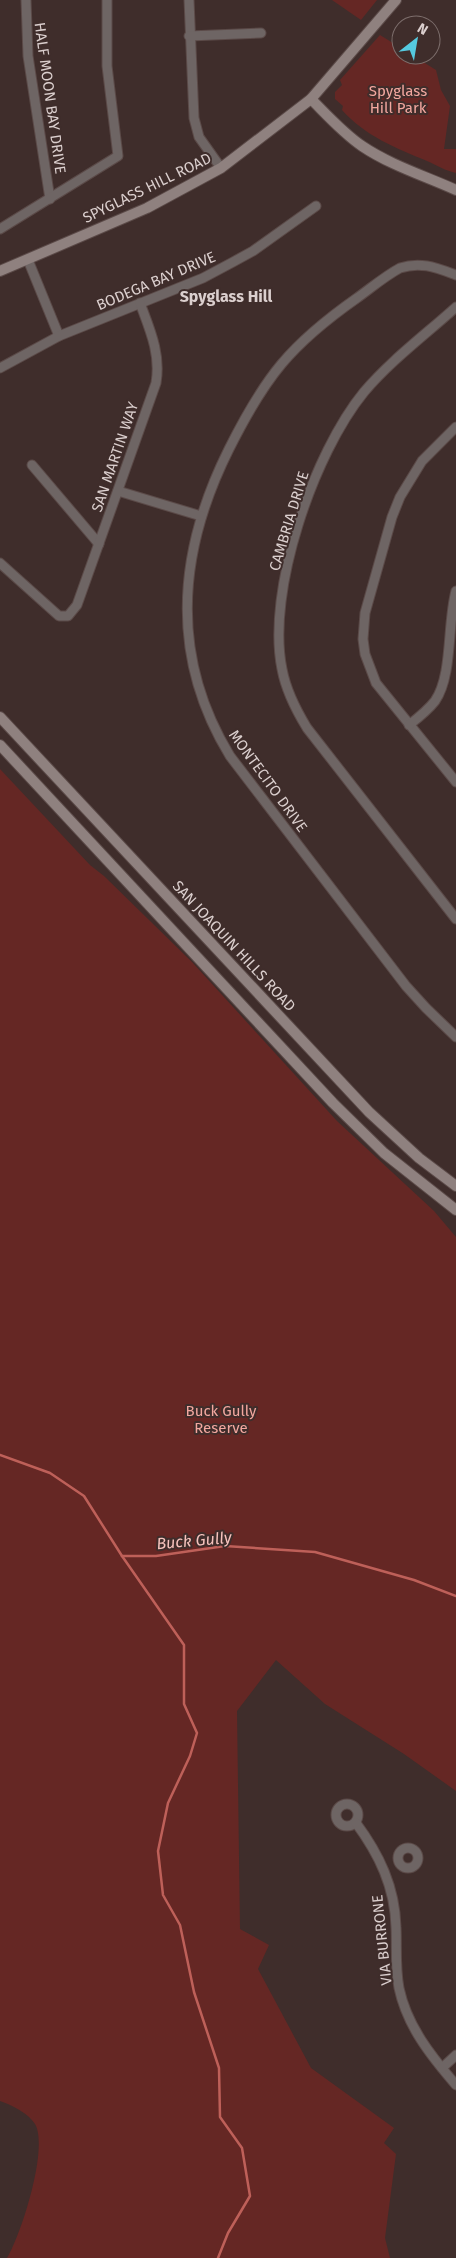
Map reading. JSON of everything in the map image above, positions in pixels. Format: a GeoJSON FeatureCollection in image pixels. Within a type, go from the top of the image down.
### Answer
{"type":"FeatureCollection","features":[{"type":"Feature","properties":{"kind":"main road","name":"SPYGLASS HILL ROAD"},"geometry":{"type":"LineString","coordinates":[[0,271],[147,208],[220,168],[311,98],[396,0]]}},
{"type":"Feature","properties":{"kind":"main road"},"geometry":{"type":"LineString","coordinates":[[311,98],[360,146],[391,162],[456,190]]}},
{"type":"Feature","properties":{"kind":"main road","name":"SAN JOAQUIN HILLS ROAD"},"geometry":{"type":"LineString","coordinates":[[0,717],[369,1112],[419,1158],[456,1186]]}},
{"type":"Feature","properties":{"kind":"main road"},"geometry":{"type":"LineString","coordinates":[[0,745],[333,1102],[384,1153],[456,1210]]}},
{"type":"Feature","properties":{"kind":"street","name":"HALF MOON BAY DRIVE"},"geometry":{"type":"LineString","coordinates":[[26,0],[28,56],[50,199]]}},
{"type":"Feature","properties":{"kind":"street"},"geometry":{"type":"LineString","coordinates":[[0,229],[118,156],[107,66],[107,0]]}},
{"type":"Feature","properties":{"kind":"street"},"geometry":{"type":"LineString","coordinates":[[189,0],[189,36],[194,118],[200,137],[220,168]]}},
{"type":"Feature","properties":{"kind":"street"},"geometry":{"type":"LineString","coordinates":[[189,36],[261,33]]}},
{"type":"Feature","properties":{"kind":"street","name":"BODEGA BAY DRIVE"},"geometry":{"type":"LineString","coordinates":[[0,368],[58,336],[203,278],[252,251],[316,206]]}},
{"type":"Feature","properties":{"kind":"street"},"geometry":{"type":"LineString","coordinates":[[28,260],[58,336]]}},
{"type":"Feature","properties":{"kind":"street","name":"MONTECITO DRIVE"},"geometry":{"type":"LineString","coordinates":[[456,275],[425,265],[415,264],[400,268],[325,321],[302,340],[273,373],[249,409],[216,477],[201,516],[190,566],[188,624],[195,678],[212,724],[230,756],[406,986],[456,1036]]}},
{"type":"Feature","properties":{"kind":"street","name":"SAN MARTIN WAY"},"geometry":{"type":"LineString","coordinates":[[0,563],[59,616],[68,616],[78,605],[156,383],[158,370],[157,351],[140,303]]}},
{"type":"Feature","properties":{"kind":"street","name":"CAMBRIA DRIVE"},"geometry":{"type":"LineString","coordinates":[[456,308],[384,372],[364,393],[334,438],[322,463],[290,554],[283,592],[279,638],[282,670],[286,685],[295,707],[307,728],[456,919]]}},
{"type":"Feature","properties":{"kind":"street"},"geometry":{"type":"LineString","coordinates":[[456,427],[422,461],[400,497],[392,517],[365,612],[363,638],[370,669],[382,692],[456,782]]}},
{"type":"Feature","properties":{"kind":"street"},"geometry":{"type":"LineString","coordinates":[[32,465],[99,544]]}},
{"type":"Feature","properties":{"kind":"street"},"geometry":{"type":"LineString","coordinates":[[118,491],[201,516]]}},
{"type":"Feature","properties":{"kind":"street"},"geometry":{"type":"LineString","coordinates":[[409,725],[434,702],[444,683],[447,669],[449,628],[456,591]]}},
{"type":"Feature","properties":{"kind":"street","name":"VIA BURRONE"},"geometry":{"type":"LineString","coordinates":[[356,1822],[369,1840],[383,1868],[393,1896],[396,1926],[396,1959],[400,1989],[411,2023],[429,2054],[456,2085]]}},
{"type":"Feature","properties":{"kind":"street"},"geometry":{"type":"LineString","coordinates":[[383,1868],[399,1862]]}},
{"type":"Feature","properties":{"kind":"street"},"geometry":{"type":"LineString","coordinates":[[442,2068],[456,2054]]}},
{"type":"Feature","properties":{"kind":"green space"},"geometry":{"type":"Polygon","coordinates":[[[332,0],[377,0],[361,20],[332,0]]]}},
{"type":"Feature","properties":{"kind":"green space","name":"Spyglass Hill Park"},"geometry":{"type":"Polygon","coordinates":[[[380,35],[391,42],[391,65],[428,65],[436,70],[441,90],[450,106],[444,149],[456,149],[456,173],[382,140],[351,119],[342,110],[343,106],[335,99],[335,92],[342,85],[340,80],[380,35]]]}},
{"type":"Feature","properties":{"kind":"green space","name":"Buck Gully Reserve"},"geometry":{"type":"Polygon","coordinates":[[[0,769],[90,865],[104,876],[192,962],[337,1121],[434,1211],[456,1237],[456,1791],[404,1754],[325,1704],[276,1660],[237,1711],[240,1929],[269,1945],[258,1969],[311,2068],[394,2128],[384,2143],[396,2154],[385,2238],[390,2258],[7,2258],[19,2231],[32,2191],[36,2171],[38,2136],[35,2124],[28,2116],[0,2101],[0,769]]]}},
{"type":"Feature","properties":{"kind":"waterway","name":"Buck Gully"},"geometry":{"type":"LineString","coordinates":[[0,1455],[50,1473],[84,1496],[122,1556],[156,1556],[225,1546],[315,1552],[414,1580],[456,1596]]}},
{"type":"Feature","properties":{"kind":"waterway"},"geometry":{"type":"LineString","coordinates":[[122,1556],[184,1645],[184,1704],[197,1733],[190,1756],[168,1803],[158,1851],[163,1895],[180,1925],[194,1992],[219,2068],[220,2117],[242,2148],[250,2196],[228,2233],[218,2258]]}},
{"type":"Feature","properties":{"kind":"district","name":"Spyglass Hill"},"geometry":{"type":"Point","coordinates":[226,296]}}]}
